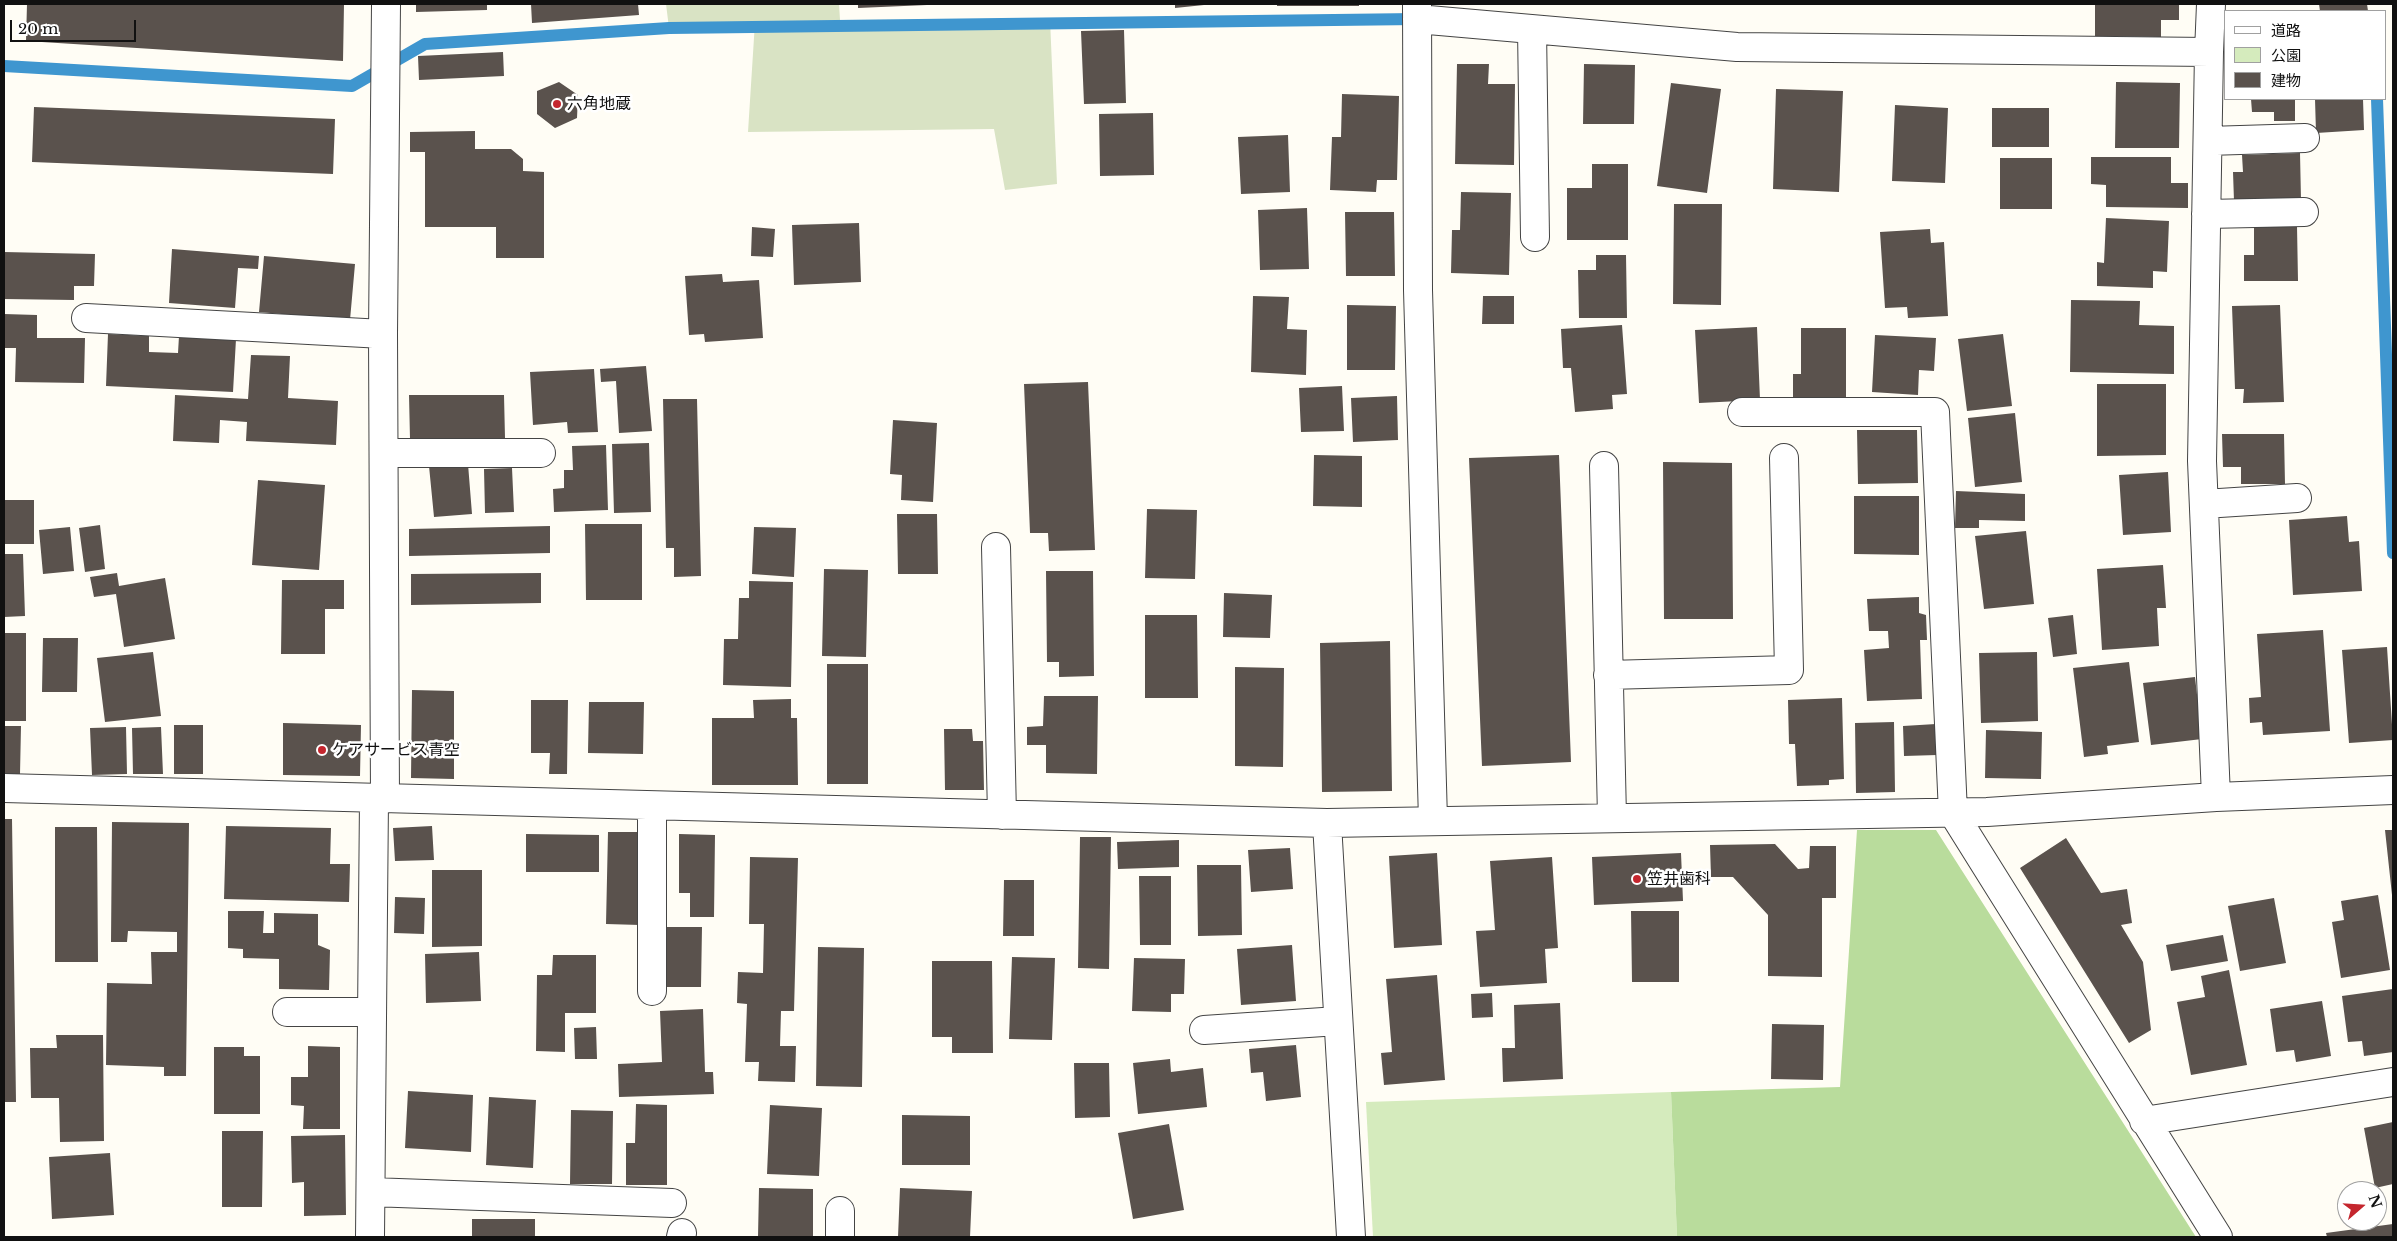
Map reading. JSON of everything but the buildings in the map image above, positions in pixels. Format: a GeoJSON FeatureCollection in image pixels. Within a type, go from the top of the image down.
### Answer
{"type":"FeatureCollection","features":[{"type":"Feature","properties":{"kind":"street"},"geometry":{"type":"LineString","coordinates":[[370,1237],[372,1012],[380,799],[386,4]]}},
{"type":"Feature","properties":{"kind":"street"},"geometry":{"type":"LineString","coordinates":[[2211,4],[2202,460],[2216,797]]}},
{"type":"Feature","properties":{"kind":"street"},"geometry":{"type":"LineString","coordinates":[[1433,820],[1418,290],[1417,11],[1532,29],[1737,47],[2209,52]]}},
{"type":"Feature","properties":{"kind":"street"},"geometry":{"type":"LineString","coordinates":[[1532,29],[1534,237]]}},
{"type":"Feature","properties":{"kind":"street"},"geometry":{"type":"LineString","coordinates":[[2208,140],[2305,138]]}},
{"type":"Feature","properties":{"kind":"street"},"geometry":{"type":"LineString","coordinates":[[2206,214],[2304,212]]}},
{"type":"Feature","properties":{"kind":"street"},"geometry":{"type":"LineString","coordinates":[[86,318],[383,334]]}},
{"type":"Feature","properties":{"kind":"street"},"geometry":{"type":"LineString","coordinates":[[1742,412],[1935,412],[1952,812],[2218,1237]]}},
{"type":"Feature","properties":{"kind":"street"},"geometry":{"type":"LineString","coordinates":[[384,453],[541,452]]}},
{"type":"Feature","properties":{"kind":"street"},"geometry":{"type":"LineString","coordinates":[[1608,674],[1789,670],[1784,458]]}},
{"type":"Feature","properties":{"kind":"street"},"geometry":{"type":"LineString","coordinates":[[1604,466],[1612,817]]}},
{"type":"Feature","properties":{"kind":"street"},"geometry":{"type":"LineString","coordinates":[[2204,504],[2297,498]]}},
{"type":"Feature","properties":{"kind":"street"},"geometry":{"type":"LineString","coordinates":[[996,547],[1002,815]]}},
{"type":"Feature","properties":{"kind":"street"},"geometry":{"type":"LineString","coordinates":[[4,788],[1327,823],[1952,812],[2216,797],[2393,790]]}},
{"type":"Feature","properties":{"kind":"street"},"geometry":{"type":"LineString","coordinates":[[652,806],[652,991]]}},
{"type":"Feature","properties":{"kind":"street"},"geometry":{"type":"LineString","coordinates":[[1327,823],[1351,1237]]}},
{"type":"Feature","properties":{"kind":"street"},"geometry":{"type":"LineString","coordinates":[[287,1012],[372,1012]]}},
{"type":"Feature","properties":{"kind":"street"},"geometry":{"type":"LineString","coordinates":[[1204,1030],[1338,1021]]}},
{"type":"Feature","properties":{"kind":"street"},"geometry":{"type":"LineString","coordinates":[[2144,1121],[2393,1082]]}},
{"type":"Feature","properties":{"kind":"street"},"geometry":{"type":"LineString","coordinates":[[371,1192],[672,1203]]}},
{"type":"Feature","properties":{"kind":"green space"},"geometry":{"type":"Polygon","coordinates":[[[666,4],[839,4],[840,20],[1050,19],[1057,184],[1005,190],[994,129],[748,132],[755,22],[669,28],[666,4]]]}},
{"type":"Feature","properties":{"kind":"green space"},"geometry":{"type":"Polygon","coordinates":[[[1857,830],[1936,830],[2196,1237],[1677,1237],[1671,1092],[1840,1087],[1857,830]]]}},
{"type":"Feature","properties":{"kind":"green space"},"geometry":{"type":"Polygon","coordinates":[[[1671,1092],[1677,1237],[1373,1237],[1366,1102],[1671,1092]]]}},
{"type":"Feature","properties":{"kind":"waterway"},"geometry":{"type":"LineString","coordinates":[[4,66],[352,86],[425,44],[669,28],[1417,19]]}},
{"type":"Feature","properties":{"kind":"waterway"},"geometry":{"type":"LineString","coordinates":[[2377,100],[2393,553]]}},
{"type":"Feature","properties":{"kind":"place","name":"六角地蔵"},"geometry":{"type":"Point","coordinates":[557,104]}},
{"type":"Feature","properties":{"kind":"place","name":"ケアサービス青空"},"geometry":{"type":"Point","coordinates":[322,750]}},
{"type":"Feature","properties":{"kind":"place","name":"笠井歯科"},"geometry":{"type":"Point","coordinates":[1637,879]}}]}
